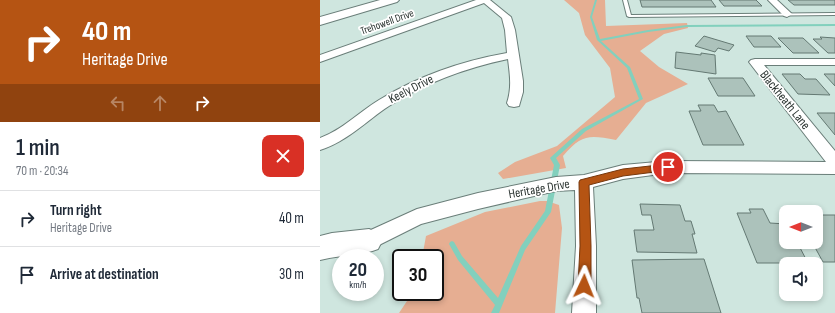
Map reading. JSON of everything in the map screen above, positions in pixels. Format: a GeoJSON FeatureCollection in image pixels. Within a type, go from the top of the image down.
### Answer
{"type":"FeatureCollection","features":[{"type":"Feature","properties":{"kind":"main road"},"geometry":{"type":"LineString","coordinates":[[320,10],[358,0]]}},
{"type":"Feature","properties":{"kind":"main road"},"geometry":{"type":"LineString","coordinates":[[320,21],[393,0]]}},
{"type":"Feature","properties":{"kind":"street"},"geometry":{"type":"LineString","coordinates":[[485,0],[506,17],[510,30],[512,55],[517,80],[517,92],[514,103]]}},
{"type":"Feature","properties":{"kind":"street","name":"Trehowell Drive"},"geometry":{"type":"LineString","coordinates":[[320,59],[485,0]]}},
{"type":"Feature","properties":{"kind":"street"},"geometry":{"type":"LineString","coordinates":[[772,0],[787,14]]}},
{"type":"Feature","properties":{"kind":"street","name":"Keely Drive"},"geometry":{"type":"LineString","coordinates":[[320,144],[336,137],[385,102],[418,84],[449,70],[480,60],[512,55]]}},
{"type":"Feature","properties":{"kind":"street","name":"Blackheath Lane"},"geometry":{"type":"LineString","coordinates":[[835,62],[755,62],[835,162]]}},
{"type":"Feature","properties":{"kind":"street","name":"Heritage Drive"},"geometry":{"type":"LineString","coordinates":[[369,241],[417,217],[478,201],[556,184],[584,182],[623,172],[668,167],[835,168]]}},
{"type":"Feature","properties":{"kind":"street"},"geometry":{"type":"LineString","coordinates":[[584,182],[586,246],[584,313]]}},
{"type":"Feature","properties":{"kind":"street"},"geometry":{"type":"LineString","coordinates":[[320,248],[332,245],[369,241]]}},
{"type":"Feature","properties":{"kind":"lane"},"geometry":{"type":"LineString","coordinates":[[625,0],[629,16],[835,14]]}},
{"type":"Feature","properties":{"kind":"shaded area"},"geometry":{"type":"Polygon","coordinates":[[[564,0],[605,0],[606,26],[687,23],[688,28],[664,34],[640,51],[659,67],[688,84],[646,103],[616,140],[592,137],[581,140],[563,156],[566,168],[503,179],[498,173],[515,162],[557,146],[615,97],[610,68],[585,35],[579,13],[564,0]]]}},
{"type":"Feature","properties":{"kind":"shaded area"},"geometry":{"type":"Polygon","coordinates":[[[540,201],[547,201],[559,205],[562,228],[555,313],[399,313],[407,301],[444,301],[444,249],[424,249],[426,236],[485,212],[540,201]]]}},
{"type":"Feature","properties":{"kind":"building"},"geometry":{"type":"Polygon","coordinates":[[[640,0],[711,0],[716,7],[642,7],[640,0]]]}},
{"type":"Feature","properties":{"kind":"building"},"geometry":{"type":"Polygon","coordinates":[[[719,0],[756,0],[762,6],[724,6],[719,0]]]}},
{"type":"Feature","properties":{"kind":"building"},"geometry":{"type":"Polygon","coordinates":[[[788,0],[835,0],[835,5],[794,5],[788,0]]]}},
{"type":"Feature","properties":{"kind":"building"},"geometry":{"type":"Polygon","coordinates":[[[704,36],[734,45],[729,51],[718,48],[715,52],[695,46],[704,36]]]}},
{"type":"Feature","properties":{"kind":"building"},"geometry":{"type":"Polygon","coordinates":[[[746,36],[771,36],[781,47],[754,47],[746,36]]]}},
{"type":"Feature","properties":{"kind":"building"},"geometry":{"type":"Polygon","coordinates":[[[820,37],[835,38],[835,53],[828,53],[813,39],[822,39],[820,37]]]}},
{"type":"Feature","properties":{"kind":"building"},"geometry":{"type":"Polygon","coordinates":[[[778,38],[803,38],[819,53],[793,53],[778,38]]]}},
{"type":"Feature","properties":{"kind":"building"},"geometry":{"type":"Polygon","coordinates":[[[676,52],[715,55],[716,74],[675,68],[676,52]]]}},
{"type":"Feature","properties":{"kind":"building"},"geometry":{"type":"Polygon","coordinates":[[[782,74],[800,74],[805,79],[816,79],[830,95],[798,94],[782,74]]]}},
{"type":"Feature","properties":{"kind":"building"},"geometry":{"type":"Polygon","coordinates":[[[824,74],[835,74],[835,86],[824,74]]]}},
{"type":"Feature","properties":{"kind":"building"},"geometry":{"type":"Polygon","coordinates":[[[708,78],[743,78],[755,96],[718,96],[708,78]]]}},
{"type":"Feature","properties":{"kind":"building"},"geometry":{"type":"Polygon","coordinates":[[[698,105],[714,105],[718,112],[726,111],[744,145],[703,145],[689,111],[701,111],[698,105]]]}},
{"type":"Feature","properties":{"kind":"building"},"geometry":{"type":"Polygon","coordinates":[[[817,113],[835,113],[835,135],[817,113]]]}},
{"type":"Feature","properties":{"kind":"building"},"geometry":{"type":"Polygon","coordinates":[[[640,204],[680,205],[685,221],[691,221],[695,234],[692,234],[697,253],[637,252],[634,230],[654,230],[651,215],[642,215],[640,204]]]}},
{"type":"Feature","properties":{"kind":"building"},"geometry":{"type":"Polygon","coordinates":[[[749,209],[763,209],[770,223],[779,224],[779,249],[801,249],[805,257],[779,257],[779,263],[757,263],[737,213],[751,213],[749,209]]]}},
{"type":"Feature","properties":{"kind":"building"},"geometry":{"type":"Polygon","coordinates":[[[823,215],[835,215],[835,262],[823,262],[823,257],[820,257],[816,249],[823,249],[823,215]]]}},
{"type":"Feature","properties":{"kind":"building"},"geometry":{"type":"Polygon","coordinates":[[[704,259],[721,313],[642,313],[639,298],[637,298],[632,260],[704,259]]]}},
{"type":"Feature","properties":{"kind":"waterway"},"geometry":{"type":"LineString","coordinates":[[596,0],[591,17],[599,40]]}},
{"type":"Feature","properties":{"kind":"waterway"},"geometry":{"type":"LineString","coordinates":[[599,40],[687,26],[835,25]]}},
{"type":"Feature","properties":{"kind":"waterway"},"geometry":{"type":"LineString","coordinates":[[499,305],[523,248],[548,212],[557,165],[553,158],[584,130],[641,99],[629,68],[599,40]]}},
{"type":"Feature","properties":{"kind":"waterway"},"geometry":{"type":"LineString","coordinates":[[452,244],[460,258],[499,305]]}},
{"type":"Feature","properties":{"kind":"waterway"},"geometry":{"type":"LineString","coordinates":[[495,313],[499,305]]}},
{"type":"Feature","properties":{"kind":"route"},"geometry":{"type":"LineString","coordinates":[[584,286],[586,246],[584,182],[623,172],[668,167]]}}]}
